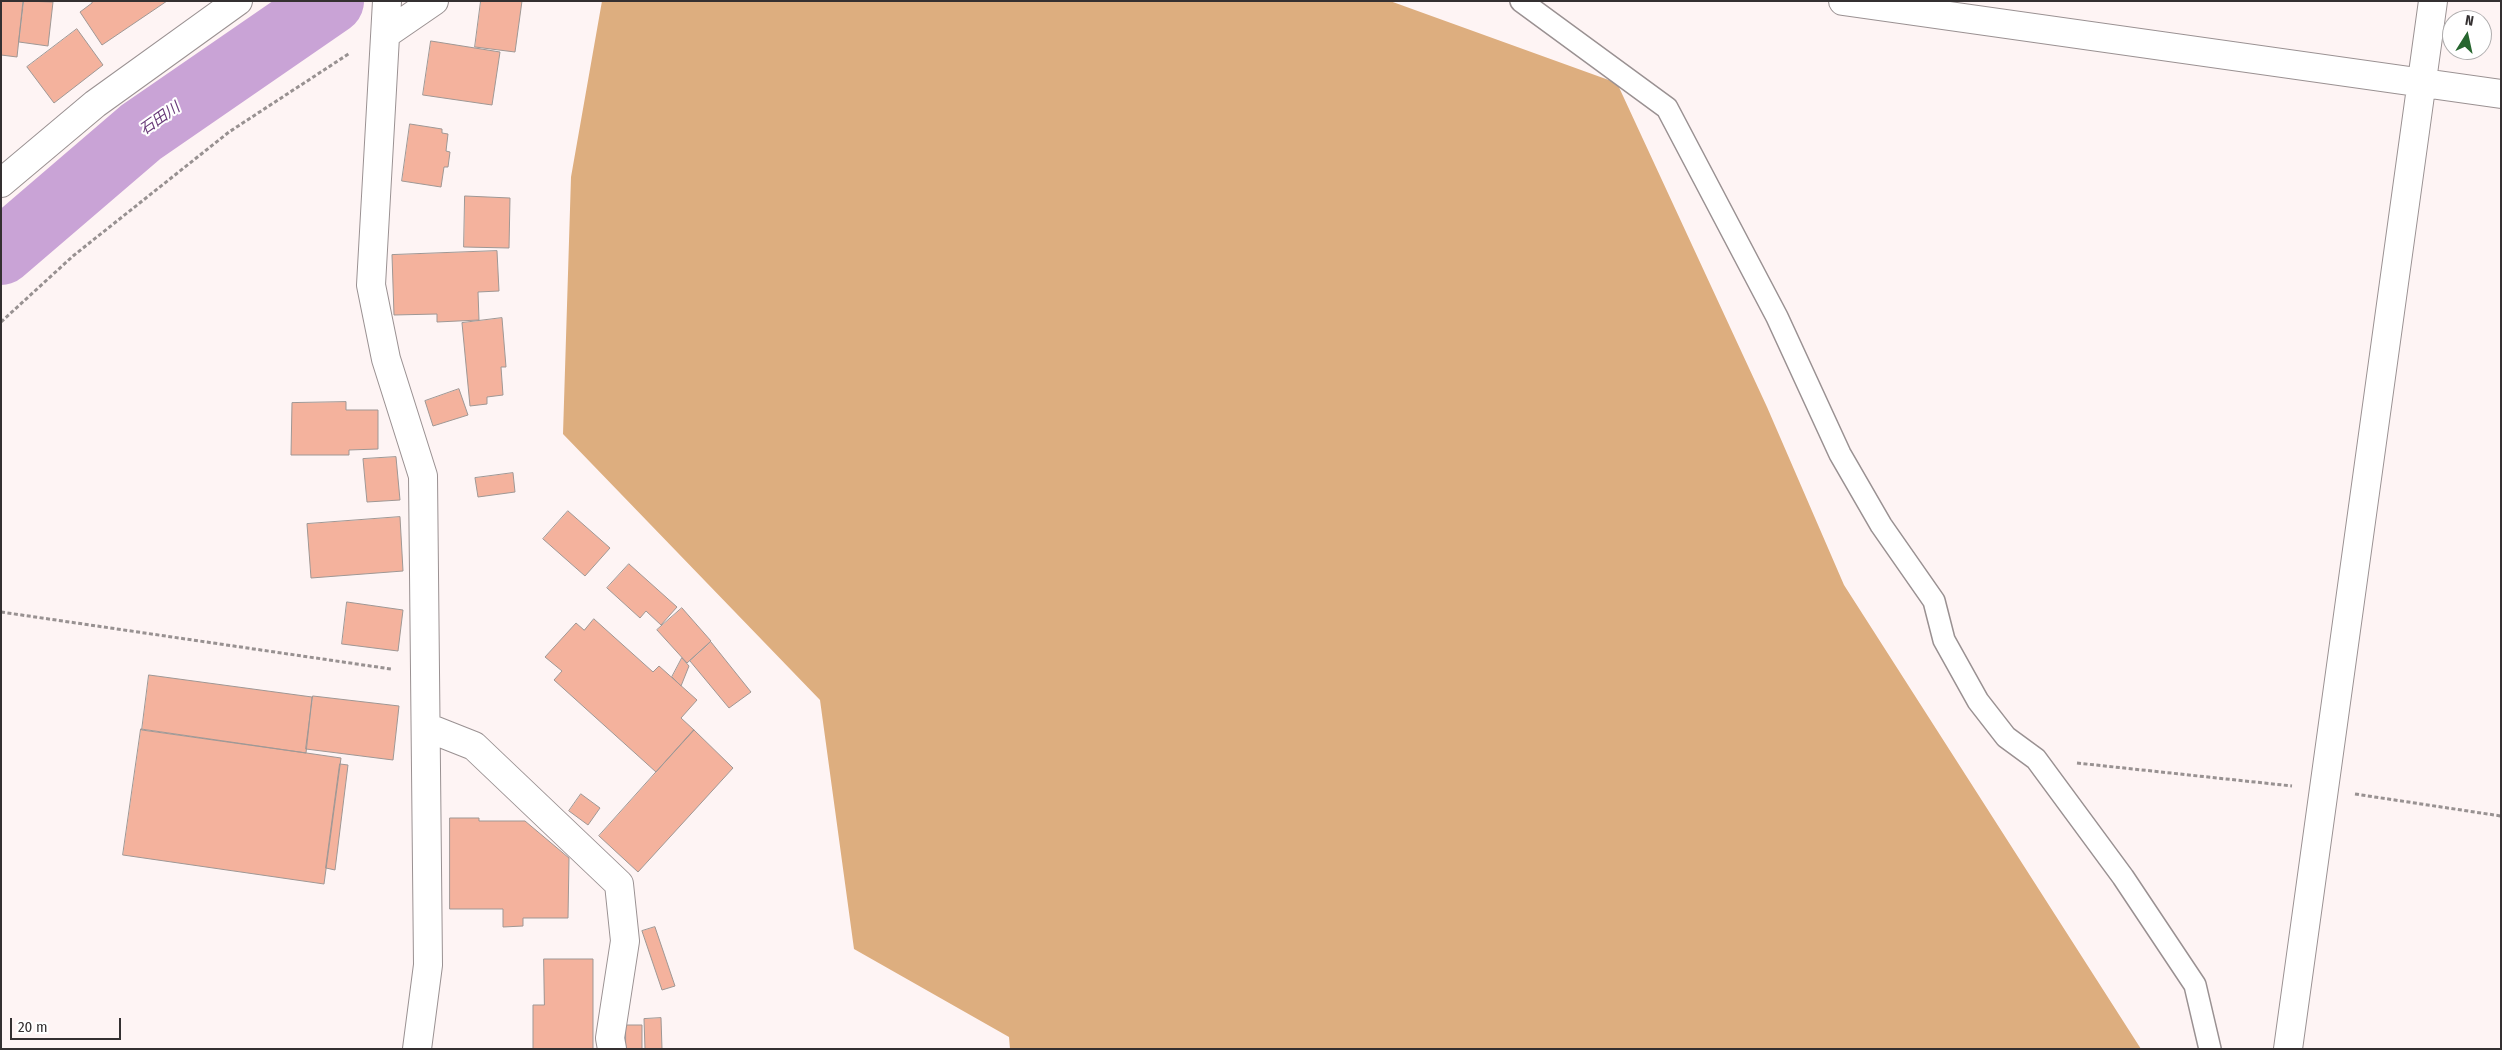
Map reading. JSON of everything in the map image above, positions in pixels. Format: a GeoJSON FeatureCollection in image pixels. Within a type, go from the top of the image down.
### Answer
{"type":"FeatureCollection","features":[{"type":"Feature","properties":{"kind":"street"},"geometry":{"type":"LineString","coordinates":[[1,183],[96,104],[238,1]]}},
{"type":"Feature","properties":{"kind":"street"},"geometry":{"type":"LineString","coordinates":[[417,1049],[428,965],[423,476],[386,359],[371,285],[387,18],[434,1]]}},
{"type":"Feature","properties":{"kind":"street"},"geometry":{"type":"LineString","coordinates":[[1844,1],[2501,94]]}},
{"type":"Feature","properties":{"kind":"street"},"geometry":{"type":"LineString","coordinates":[[2288,1049],[2433,1]]}},
{"type":"Feature","properties":{"kind":"street"},"geometry":{"type":"LineString","coordinates":[[426,727],[474,746],[619,884],[625,941],[610,1038],[612,1049]]}},
{"type":"Feature","properties":{"kind":"lane"},"geometry":{"type":"LineString","coordinates":[[1520,1],[1667,108],[1777,317],[1840,454],[1881,525],[1934,601],[1944,640],[1978,701],[2006,737],[2036,758],[2123,877],[2194,985],[2210,1049]]}},
{"type":"Feature","properties":{"kind":"path"},"geometry":{"type":"LineString","coordinates":[[1,322],[73,256],[229,132],[340,58],[387,18]]}},
{"type":"Feature","properties":{"kind":"path"},"geometry":{"type":"LineString","coordinates":[[1,612],[426,674]]}},
{"type":"Feature","properties":{"kind":"path"},"geometry":{"type":"LineString","coordinates":[[2036,758],[2323,790],[2501,816]]}},
{"type":"Feature","properties":{"kind":"shaded area"},"geometry":{"type":"Polygon","coordinates":[[[602,1],[1390,1],[1617,83],[1767,407],[1844,585],[2141,1049],[1010,1049],[1009,1037],[854,949],[820,700],[563,434],[571,177],[602,1]]]}},
{"type":"Feature","properties":{"kind":"building"},"geometry":{"type":"Polygon","coordinates":[[[1,1],[23,1],[17,57],[1,55],[1,1]]]}},
{"type":"Feature","properties":{"kind":"building"},"geometry":{"type":"Polygon","coordinates":[[[24,1],[53,2],[48,46],[19,42],[24,1]]]}},
{"type":"Feature","properties":{"kind":"building"},"geometry":{"type":"Polygon","coordinates":[[[91,1],[167,1],[102,45],[80,12],[92,3],[91,1]]]}},
{"type":"Feature","properties":{"kind":"building"},"geometry":{"type":"Polygon","coordinates":[[[481,1],[522,1],[515,52],[475,47],[481,1]]]}},
{"type":"Feature","properties":{"kind":"building"},"geometry":{"type":"Polygon","coordinates":[[[77,29],[103,65],[54,103],[27,67],[77,29]]]}},
{"type":"Feature","properties":{"kind":"building"},"geometry":{"type":"Polygon","coordinates":[[[431,41],[500,52],[492,105],[423,95],[431,41]]]}},
{"type":"Feature","properties":{"kind":"building"},"geometry":{"type":"Polygon","coordinates":[[[410,124],[442,129],[442,133],[448,134],[446,151],[450,152],[448,167],[444,167],[441,187],[402,181],[410,124]]]}},
{"type":"Feature","properties":{"kind":"building"},"geometry":{"type":"Polygon","coordinates":[[[465,196],[510,198],[509,248],[464,247],[465,196]]]}},
{"type":"Feature","properties":{"kind":"building"},"geometry":{"type":"Polygon","coordinates":[[[497,251],[499,291],[478,292],[479,320],[437,322],[437,314],[394,315],[392,255],[497,251]]]}},
{"type":"Feature","properties":{"kind":"building"},"geometry":{"type":"Polygon","coordinates":[[[502,318],[506,367],[501,367],[503,395],[487,397],[487,404],[470,406],[462,323],[502,318]]]}},
{"type":"Feature","properties":{"kind":"building"},"geometry":{"type":"Polygon","coordinates":[[[459,389],[468,415],[433,426],[425,401],[459,389]]]}},
{"type":"Feature","properties":{"kind":"building"},"geometry":{"type":"Polygon","coordinates":[[[346,402],[346,410],[378,410],[378,449],[349,450],[349,455],[291,455],[292,403],[346,402]]]}},
{"type":"Feature","properties":{"kind":"building"},"geometry":{"type":"Polygon","coordinates":[[[396,457],[400,500],[367,502],[363,459],[396,457]]]}},
{"type":"Feature","properties":{"kind":"building"},"geometry":{"type":"Polygon","coordinates":[[[513,473],[515,492],[478,497],[475,478],[513,473]]]}},
{"type":"Feature","properties":{"kind":"building"},"geometry":{"type":"Polygon","coordinates":[[[568,511],[610,548],[585,576],[543,539],[568,511]]]}},
{"type":"Feature","properties":{"kind":"building"},"geometry":{"type":"Polygon","coordinates":[[[400,517],[403,571],[311,578],[307,524],[400,517]]]}},
{"type":"Feature","properties":{"kind":"building"},"geometry":{"type":"Polygon","coordinates":[[[629,564],[677,607],[661,625],[646,611],[640,618],[607,588],[629,564]]]}},
{"type":"Feature","properties":{"kind":"building"},"geometry":{"type":"Polygon","coordinates":[[[347,602],[403,610],[398,651],[342,644],[347,602]]]}},
{"type":"Feature","properties":{"kind":"building"},"geometry":{"type":"Polygon","coordinates":[[[682,608],[711,641],[687,663],[657,630],[682,608]]]}},
{"type":"Feature","properties":{"kind":"building"},"geometry":{"type":"Polygon","coordinates":[[[594,619],[653,672],[659,666],[697,700],[681,718],[694,730],[656,772],[554,680],[562,671],[545,657],[576,623],[584,630],[594,619]]]}},
{"type":"Feature","properties":{"kind":"building"},"geometry":{"type":"Polygon","coordinates":[[[711,642],[751,692],[729,708],[690,661],[711,642]]]}},
{"type":"Feature","properties":{"kind":"building"},"geometry":{"type":"Polygon","coordinates":[[[682,658],[689,666],[681,686],[672,677],[682,658]]]}},
{"type":"Feature","properties":{"kind":"building"},"geometry":{"type":"Polygon","coordinates":[[[149,675],[312,697],[306,753],[142,730],[149,675]]]}},
{"type":"Feature","properties":{"kind":"building"},"geometry":{"type":"Polygon","coordinates":[[[313,696],[399,706],[393,760],[306,749],[313,696]]]}},
{"type":"Feature","properties":{"kind":"building"},"geometry":{"type":"Polygon","coordinates":[[[141,729],[341,758],[324,884],[123,855],[141,729]]]}},
{"type":"Feature","properties":{"kind":"building"},"geometry":{"type":"Polygon","coordinates":[[[694,730],[733,768],[638,872],[599,836],[694,730]]]}},
{"type":"Feature","properties":{"kind":"building"},"geometry":{"type":"Polygon","coordinates":[[[340,764],[348,765],[335,870],[326,868],[340,764]]]}},
{"type":"Feature","properties":{"kind":"building"},"geometry":{"type":"Polygon","coordinates":[[[581,794],[600,808],[588,825],[569,811],[581,794]]]}},
{"type":"Feature","properties":{"kind":"building"},"geometry":{"type":"Polygon","coordinates":[[[450,818],[479,818],[479,821],[525,821],[569,858],[568,918],[523,918],[523,926],[503,927],[503,909],[450,909],[450,818]]]}},
{"type":"Feature","properties":{"kind":"building"},"geometry":{"type":"Polygon","coordinates":[[[655,927],[675,986],[662,990],[642,931],[655,927]]]}},
{"type":"Feature","properties":{"kind":"building"},"geometry":{"type":"Polygon","coordinates":[[[544,959],[593,959],[593,1049],[533,1049],[533,1005],[544,1005],[544,959]]]}},
{"type":"Feature","properties":{"kind":"building"},"geometry":{"type":"Polygon","coordinates":[[[661,1018],[662,1049],[645,1049],[644,1019],[661,1018]]]}},
{"type":"Feature","properties":{"kind":"building"},"geometry":{"type":"Polygon","coordinates":[[[626,1025],[642,1025],[642,1049],[626,1049],[626,1025]]]}},
{"type":"Feature","properties":{"kind":"waterway","name":"石田川"},"geometry":{"type":"LineString","coordinates":[[1,252],[141,132],[331,1]]}}]}
